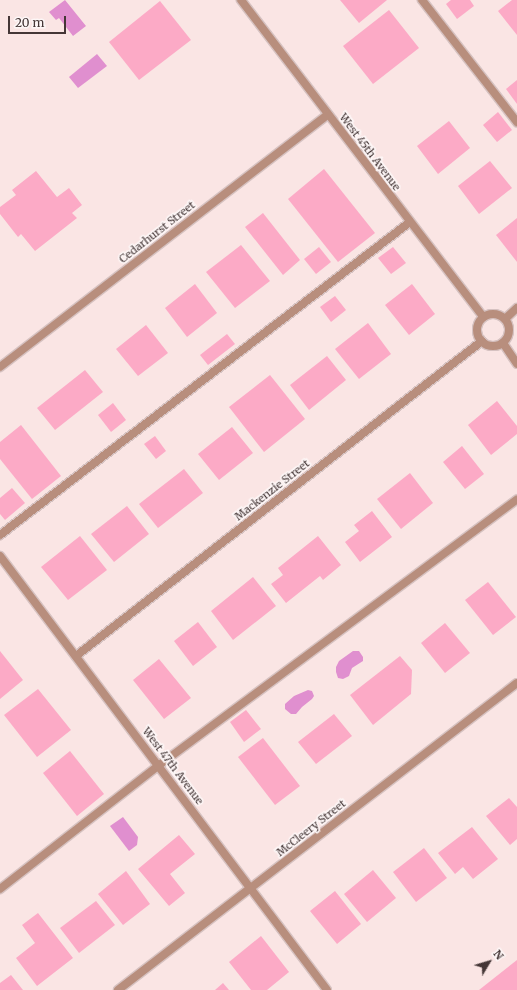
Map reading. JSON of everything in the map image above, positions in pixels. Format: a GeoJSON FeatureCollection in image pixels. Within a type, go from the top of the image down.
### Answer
{"type":"FeatureCollection","features":[{"type":"Feature","properties":{"kind":"street","name":"West 45th Avenue"},"geometry":{"type":"LineString","coordinates":[[241,0],[483,317]]}},
{"type":"Feature","properties":{"kind":"street"},"geometry":{"type":"LineString","coordinates":[[422,0],[517,122]]}},
{"type":"Feature","properties":{"kind":"street","name":"Cedarhurst Street"},"geometry":{"type":"LineString","coordinates":[[0,368],[328,114]]}},
{"type":"Feature","properties":{"kind":"street"},"geometry":{"type":"LineString","coordinates":[[0,535],[410,222]]}},
{"type":"Feature","properties":{"kind":"street"},"geometry":{"type":"LineString","coordinates":[[505,319],[517,308]]}},
{"type":"Feature","properties":{"kind":"street"},"geometry":{"type":"LineString","coordinates":[[494,313],[505,319],[510,332],[503,343],[492,346],[482,341],[477,329],[483,317],[494,313]]}},
{"type":"Feature","properties":{"kind":"street","name":"Mackenzie Street"},"geometry":{"type":"LineString","coordinates":[[76,656],[482,341]]}},
{"type":"Feature","properties":{"kind":"street"},"geometry":{"type":"LineString","coordinates":[[503,343],[517,364]]}},
{"type":"Feature","properties":{"kind":"street"},"geometry":{"type":"LineString","coordinates":[[0,889],[158,766],[517,499]]}},
{"type":"Feature","properties":{"kind":"street","name":"West 47th Avenue"},"geometry":{"type":"LineString","coordinates":[[0,556],[327,990]]}},
{"type":"Feature","properties":{"kind":"street","name":"McCleery Street"},"geometry":{"type":"LineString","coordinates":[[118,990],[517,683]]}},
{"type":"Feature","properties":{"kind":"shaded area"},"geometry":{"type":"Polygon","coordinates":[[[65,0],[86,26],[73,36],[59,18],[56,20],[49,12],[65,0]]]}},
{"type":"Feature","properties":{"kind":"shaded area"},"geometry":{"type":"Polygon","coordinates":[[[97,54],[107,66],[78,88],[69,77],[97,54]]]}},
{"type":"Feature","properties":{"kind":"shaded area"},"geometry":{"type":"Polygon","coordinates":[[[353,651],[359,651],[363,657],[363,661],[352,668],[349,676],[343,679],[338,678],[336,667],[339,661],[353,651]]]}},
{"type":"Feature","properties":{"kind":"shaded area"},"geometry":{"type":"Polygon","coordinates":[[[308,690],[312,691],[314,696],[296,714],[291,714],[285,709],[285,704],[294,696],[308,690]]]}},
{"type":"Feature","properties":{"kind":"shaded area"},"geometry":{"type":"Polygon","coordinates":[[[123,817],[138,837],[137,845],[129,851],[110,826],[123,817]]]}},
{"type":"Feature","properties":{"kind":"building"},"geometry":{"type":"Polygon","coordinates":[[[340,0],[387,0],[359,23],[340,0]]]}},
{"type":"Feature","properties":{"kind":"building"},"geometry":{"type":"Polygon","coordinates":[[[451,0],[470,0],[474,6],[457,19],[446,4],[451,0]]]}},
{"type":"Feature","properties":{"kind":"building"},"geometry":{"type":"Polygon","coordinates":[[[512,0],[517,0],[517,35],[498,11],[512,0]]]}},
{"type":"Feature","properties":{"kind":"building"},"geometry":{"type":"Polygon","coordinates":[[[160,1],[191,40],[139,80],[109,42],[160,1]]]}},
{"type":"Feature","properties":{"kind":"building"},"geometry":{"type":"Polygon","coordinates":[[[389,10],[419,48],[373,84],[343,46],[389,10]]]}},
{"type":"Feature","properties":{"kind":"building"},"geometry":{"type":"Polygon","coordinates":[[[517,80],[517,104],[506,89],[517,80]]]}},
{"type":"Feature","properties":{"kind":"building"},"geometry":{"type":"Polygon","coordinates":[[[498,112],[512,130],[497,142],[483,125],[498,112]]]}},
{"type":"Feature","properties":{"kind":"building"},"geometry":{"type":"Polygon","coordinates":[[[449,121],[470,148],[438,174],[417,146],[449,121]]]}},
{"type":"Feature","properties":{"kind":"building"},"geometry":{"type":"Polygon","coordinates":[[[490,161],[512,188],[479,214],[458,186],[490,161]]]}},
{"type":"Feature","properties":{"kind":"building"},"geometry":{"type":"Polygon","coordinates":[[[324,169],[375,233],[338,262],[288,199],[324,169]]]}},
{"type":"Feature","properties":{"kind":"building"},"geometry":{"type":"Polygon","coordinates":[[[36,171],[57,197],[69,188],[82,205],[72,213],[77,218],[35,251],[21,234],[18,237],[0,214],[0,207],[16,195],[12,190],[36,171]]]}},
{"type":"Feature","properties":{"kind":"building"},"geometry":{"type":"Polygon","coordinates":[[[263,213],[300,260],[283,275],[245,227],[263,213]]]}},
{"type":"Feature","properties":{"kind":"building"},"geometry":{"type":"Polygon","coordinates":[[[517,218],[517,262],[496,235],[517,218]]]}},
{"type":"Feature","properties":{"kind":"building"},"geometry":{"type":"Polygon","coordinates":[[[241,245],[270,281],[235,308],[206,272],[241,245]]]}},
{"type":"Feature","properties":{"kind":"building"},"geometry":{"type":"Polygon","coordinates":[[[319,247],[331,262],[316,274],[304,259],[319,247]]]}},
{"type":"Feature","properties":{"kind":"building"},"geometry":{"type":"Polygon","coordinates":[[[393,247],[406,263],[391,274],[378,258],[393,247]]]}},
{"type":"Feature","properties":{"kind":"building"},"geometry":{"type":"Polygon","coordinates":[[[195,284],[217,313],[187,337],[165,308],[195,284]]]}},
{"type":"Feature","properties":{"kind":"building"},"geometry":{"type":"Polygon","coordinates":[[[412,284],[435,314],[409,335],[385,305],[412,284]]]}},
{"type":"Feature","properties":{"kind":"building"},"geometry":{"type":"Polygon","coordinates":[[[335,296],[346,310],[331,322],[320,307],[335,296]]]}},
{"type":"Feature","properties":{"kind":"building"},"geometry":{"type":"Polygon","coordinates":[[[368,323],[391,354],[359,379],[335,349],[368,323]]]}},
{"type":"Feature","properties":{"kind":"building"},"geometry":{"type":"Polygon","coordinates":[[[146,325],[168,353],[138,376],[116,349],[146,325]]]}},
{"type":"Feature","properties":{"kind":"building"},"geometry":{"type":"Polygon","coordinates":[[[227,334],[235,344],[208,365],[200,355],[227,334]]]}},
{"type":"Feature","properties":{"kind":"building"},"geometry":{"type":"Polygon","coordinates":[[[327,356],[346,380],[309,410],[290,385],[327,356]]]}},
{"type":"Feature","properties":{"kind":"building"},"geometry":{"type":"Polygon","coordinates":[[[85,370],[103,392],[55,430],[37,408],[85,370]]]}},
{"type":"Feature","properties":{"kind":"building"},"geometry":{"type":"Polygon","coordinates":[[[270,375],[305,419],[264,452],[229,407],[270,375]]]}},
{"type":"Feature","properties":{"kind":"building"},"geometry":{"type":"Polygon","coordinates":[[[497,401],[517,426],[517,434],[491,455],[468,425],[497,401]]]}},
{"type":"Feature","properties":{"kind":"building"},"geometry":{"type":"Polygon","coordinates":[[[113,403],[126,420],[111,432],[98,415],[113,403]]]}},
{"type":"Feature","properties":{"kind":"building"},"geometry":{"type":"Polygon","coordinates":[[[21,425],[61,476],[32,499],[0,459],[0,442],[21,425]]]}},
{"type":"Feature","properties":{"kind":"building"},"geometry":{"type":"Polygon","coordinates":[[[232,427],[253,453],[219,480],[198,454],[232,427]]]}},
{"type":"Feature","properties":{"kind":"building"},"geometry":{"type":"Polygon","coordinates":[[[155,436],[166,451],[156,459],[144,444],[155,436]]]}},
{"type":"Feature","properties":{"kind":"building"},"geometry":{"type":"Polygon","coordinates":[[[462,446],[484,474],[465,489],[443,462],[462,446]]]}},
{"type":"Feature","properties":{"kind":"building"},"geometry":{"type":"Polygon","coordinates":[[[184,469],[203,493],[158,528],[139,504],[184,469]]]}},
{"type":"Feature","properties":{"kind":"building"},"geometry":{"type":"Polygon","coordinates":[[[410,473],[433,503],[401,529],[377,499],[410,473]]]}},
{"type":"Feature","properties":{"kind":"building"},"geometry":{"type":"Polygon","coordinates":[[[12,488],[25,503],[5,520],[0,514],[0,498],[12,488]]]}},
{"type":"Feature","properties":{"kind":"building"},"geometry":{"type":"Polygon","coordinates":[[[127,506],[149,534],[114,562],[91,534],[127,506]]]}},
{"type":"Feature","properties":{"kind":"building"},"geometry":{"type":"Polygon","coordinates":[[[372,511],[392,537],[360,562],[345,542],[359,531],[354,525],[372,511]]]}},
{"type":"Feature","properties":{"kind":"building"},"geometry":{"type":"Polygon","coordinates":[[[80,536],[107,570],[68,600],[41,567],[80,536]]]}},
{"type":"Feature","properties":{"kind":"building"},"geometry":{"type":"Polygon","coordinates":[[[318,536],[341,565],[323,580],[320,576],[286,603],[271,584],[283,575],[278,568],[318,536]]]}},
{"type":"Feature","properties":{"kind":"building"},"geometry":{"type":"Polygon","coordinates":[[[253,577],[276,606],[233,640],[211,611],[253,577]]]}},
{"type":"Feature","properties":{"kind":"building"},"geometry":{"type":"Polygon","coordinates":[[[488,582],[516,617],[493,635],[465,600],[488,582]]]}},
{"type":"Feature","properties":{"kind":"building"},"geometry":{"type":"Polygon","coordinates":[[[198,622],[217,647],[193,666],[174,641],[198,622]]]}},
{"type":"Feature","properties":{"kind":"building"},"geometry":{"type":"Polygon","coordinates":[[[445,623],[470,653],[445,673],[421,643],[445,623]]]}},
{"type":"Feature","properties":{"kind":"building"},"geometry":{"type":"Polygon","coordinates":[[[0,651],[23,680],[0,699],[0,651]]]}},
{"type":"Feature","properties":{"kind":"building"},"geometry":{"type":"Polygon","coordinates":[[[400,656],[412,670],[411,694],[373,725],[350,695],[400,656]]]}},
{"type":"Feature","properties":{"kind":"building"},"geometry":{"type":"Polygon","coordinates":[[[159,659],[191,698],[164,719],[133,680],[159,659]]]}},
{"type":"Feature","properties":{"kind":"building"},"geometry":{"type":"Polygon","coordinates":[[[38,689],[71,730],[37,757],[4,715],[38,689]]]}},
{"type":"Feature","properties":{"kind":"building"},"geometry":{"type":"Polygon","coordinates":[[[246,710],[261,729],[244,742],[230,722],[246,710]]]}},
{"type":"Feature","properties":{"kind":"building"},"geometry":{"type":"Polygon","coordinates":[[[334,714],[352,736],[316,764],[298,742],[334,714]]]}},
{"type":"Feature","properties":{"kind":"building"},"geometry":{"type":"Polygon","coordinates":[[[263,738],[300,786],[275,805],[238,757],[263,738]]]}},
{"type":"Feature","properties":{"kind":"building"},"geometry":{"type":"Polygon","coordinates":[[[70,751],[104,794],[77,816],[43,773],[70,751]]]}},
{"type":"Feature","properties":{"kind":"building"},"geometry":{"type":"Polygon","coordinates":[[[509,798],[517,807],[517,839],[510,845],[486,816],[509,798]]]}},
{"type":"Feature","properties":{"kind":"building"},"geometry":{"type":"Polygon","coordinates":[[[472,827],[498,859],[473,879],[463,867],[455,874],[438,853],[472,827]]]}},
{"type":"Feature","properties":{"kind":"building"},"geometry":{"type":"Polygon","coordinates":[[[179,835],[195,854],[170,874],[185,893],[169,906],[138,869],[179,835]]]}},
{"type":"Feature","properties":{"kind":"building"},"geometry":{"type":"Polygon","coordinates":[[[424,848],[447,878],[416,902],[393,872],[424,848]]]}},
{"type":"Feature","properties":{"kind":"building"},"geometry":{"type":"Polygon","coordinates":[[[373,870],[396,898],[367,922],[344,894],[373,870]]]}},
{"type":"Feature","properties":{"kind":"building"},"geometry":{"type":"Polygon","coordinates":[[[126,871],[150,904],[123,925],[98,894],[126,871]]]}},
{"type":"Feature","properties":{"kind":"building"},"geometry":{"type":"Polygon","coordinates":[[[335,891],[361,924],[337,944],[310,911],[335,891]]]}},
{"type":"Feature","properties":{"kind":"building"},"geometry":{"type":"Polygon","coordinates":[[[96,901],[115,925],[79,953],[60,928],[96,901]]]}},
{"type":"Feature","properties":{"kind":"building"},"geometry":{"type":"Polygon","coordinates":[[[38,913],[73,958],[37,986],[16,958],[35,943],[22,925],[38,913]]]}},
{"type":"Feature","properties":{"kind":"building"},"geometry":{"type":"Polygon","coordinates":[[[261,936],[289,972],[267,990],[251,990],[229,962],[261,936]]]}},
{"type":"Feature","properties":{"kind":"building"},"geometry":{"type":"Polygon","coordinates":[[[517,960],[517,990],[479,990],[517,960]]]}},
{"type":"Feature","properties":{"kind":"building"},"geometry":{"type":"Polygon","coordinates":[[[11,975],[23,990],[0,990],[0,983],[11,975]]]}},
{"type":"Feature","properties":{"kind":"building"},"geometry":{"type":"Polygon","coordinates":[[[223,983],[229,990],[215,990],[223,983]]]}}]}
